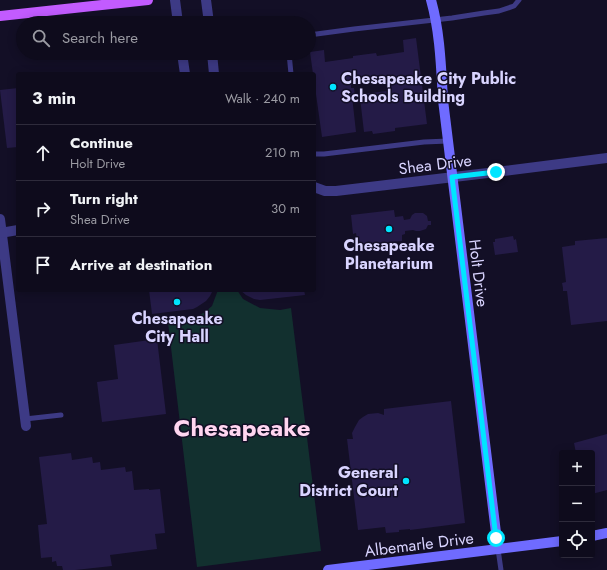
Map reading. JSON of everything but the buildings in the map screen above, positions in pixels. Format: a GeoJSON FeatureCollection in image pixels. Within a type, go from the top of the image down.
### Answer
{"type":"FeatureCollection","features":[{"type":"Feature","properties":{"kind":"main road"},"geometry":{"type":"LineString","coordinates":[[0,16],[148,0]]}},
{"type":"Feature","properties":{"kind":"street"},"geometry":{"type":"LineString","coordinates":[[175,0],[177,16]]}},
{"type":"Feature","properties":{"kind":"street"},"geometry":{"type":"LineString","coordinates":[[206,0],[208,16]]}},
{"type":"Feature","properties":{"kind":"street","name":"Holt Drive"},"geometry":{"type":"LineString","coordinates":[[431,0],[436,20],[452,177],[498,549]]}},
{"type":"Feature","properties":{"kind":"street"},"geometry":{"type":"LineString","coordinates":[[183,60],[185,72]]}},
{"type":"Feature","properties":{"kind":"street"},"geometry":{"type":"LineString","coordinates":[[213,60],[214,72]]}},
{"type":"Feature","properties":{"kind":"street","name":"Shea Drive"},"geometry":{"type":"LineString","coordinates":[[316,188],[325,191],[336,191],[607,158]]}},
{"type":"Feature","properties":{"kind":"street"},"geometry":{"type":"LineString","coordinates":[[0,219],[25,422]]}},
{"type":"Feature","properties":{"kind":"street"},"geometry":{"type":"LineString","coordinates":[[1,233],[16,230]]}},
{"type":"Feature","properties":{"kind":"street"},"geometry":{"type":"LineString","coordinates":[[595,535],[607,533]]}},
{"type":"Feature","properties":{"kind":"street","name":"Albemarle Drive"},"geometry":{"type":"LineString","coordinates":[[328,570],[559,541]]}},
{"type":"Feature","properties":{"kind":"lane"},"geometry":{"type":"LineString","coordinates":[[316,34],[499,11],[514,6],[519,0]]}},
{"type":"Feature","properties":{"kind":"lane"},"geometry":{"type":"LineString","coordinates":[[290,60],[291,72]]}},
{"type":"Feature","properties":{"kind":"lane"},"geometry":{"type":"LineString","coordinates":[[316,154],[424,142],[448,141]]}},
{"type":"Feature","properties":{"kind":"lane"},"geometry":{"type":"LineString","coordinates":[[25,422],[61,415]]}},
{"type":"Feature","properties":{"kind":"lane"},"geometry":{"type":"LineString","coordinates":[[498,549],[500,570]]}},
{"type":"Feature","properties":{"kind":"green space"},"geometry":{"type":"Polygon","coordinates":[[[217,292],[238,292],[243,299],[260,308],[280,310],[291,308],[321,551],[197,567],[168,322],[181,322],[196,317],[212,306],[217,292]]]}},
{"type":"Feature","properties":{"kind":"place","name":"Chesapeake City Public Schools Building"},"geometry":{"type":"Point","coordinates":[333,87]}},
{"type":"Feature","properties":{"kind":"place","name":"Chesapeake Planetarium"},"geometry":{"type":"Point","coordinates":[389,229]}},
{"type":"Feature","properties":{"kind":"place","name":"Chesapeake City Hall"},"geometry":{"type":"Point","coordinates":[177,302]}},
{"type":"Feature","properties":{"kind":"place","name":"General District Court"},"geometry":{"type":"Point","coordinates":[406,481]}},
{"type":"Feature","properties":{"kind":"district","name":"Chesapeake"},"geometry":{"type":"Point","coordinates":[242,428]}},
{"type":"Feature","properties":{"kind":"route"},"geometry":{"type":"LineString","coordinates":[[496,172],[452,177],[496,538]]}}]}
